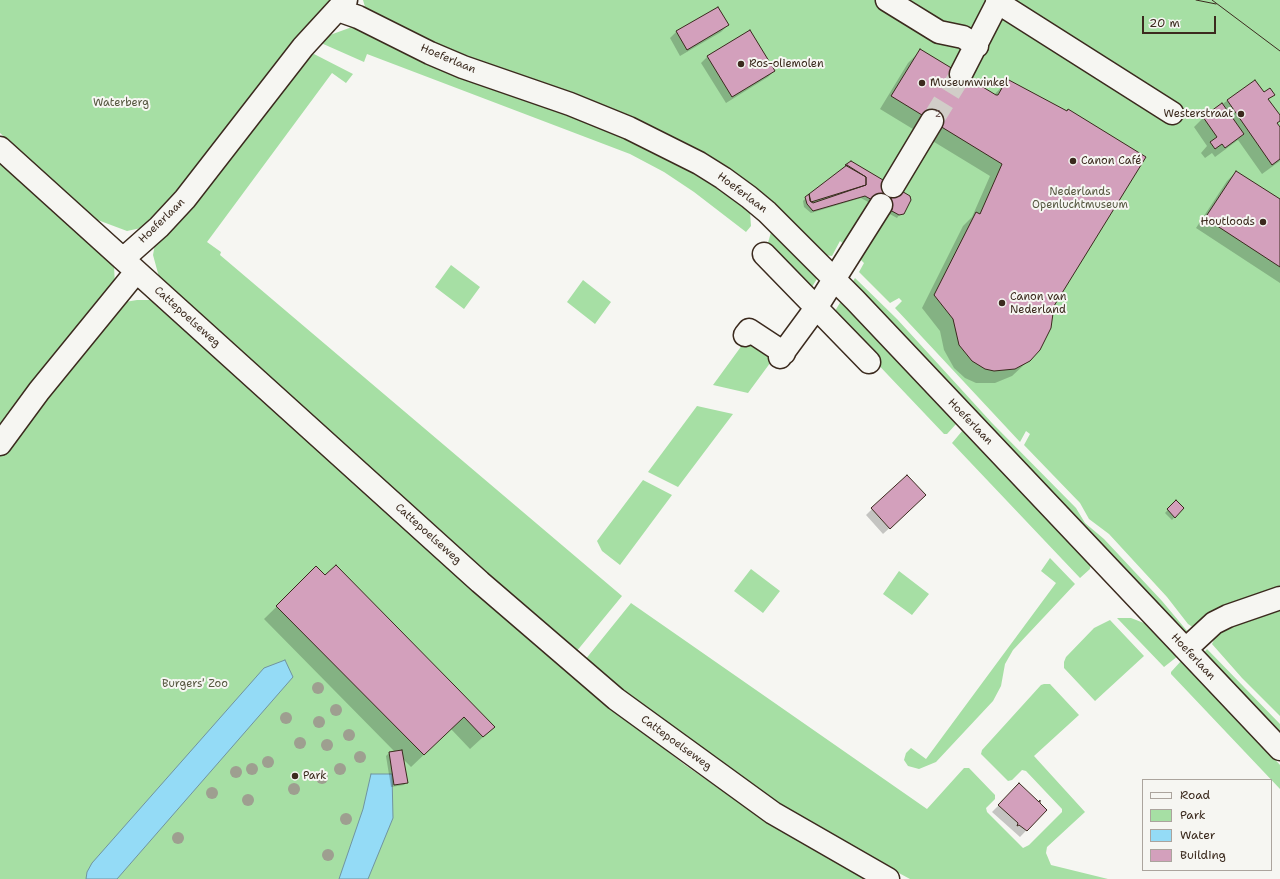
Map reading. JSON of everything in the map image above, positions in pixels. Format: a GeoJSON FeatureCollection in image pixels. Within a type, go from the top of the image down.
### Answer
{"type":"FeatureCollection","features":[{"type":"Feature","properties":{"kind":"street"},"geometry":{"type":"LineString","coordinates":[[888,0],[939,32],[963,37],[977,46]]}},
{"type":"Feature","properties":{"kind":"street"},"geometry":{"type":"LineString","coordinates":[[961,74],[977,46],[998,1],[1172,113]]}},
{"type":"Feature","properties":{"kind":"street","name":"Hoeferlaan"},"geometry":{"type":"LineString","coordinates":[[0,444],[159,227],[186,199],[303,47],[342,5],[358,17],[430,53],[463,67],[600,115],[688,157],[723,178],[754,201],[834,280],[1280,749]]}},
{"type":"Feature","properties":{"kind":"street"},"geometry":{"type":"LineString","coordinates":[[893,186],[932,121]]}},
{"type":"Feature","properties":{"kind":"street","name":"Cattepoelseweg"},"geometry":{"type":"LineString","coordinates":[[0,148],[486,587],[616,699],[773,813],[888,879]]}},
{"type":"Feature","properties":{"kind":"street"},"geometry":{"type":"LineString","coordinates":[[745,335],[748,330],[782,355],[816,308],[881,205]]}},
{"type":"Feature","properties":{"kind":"street"},"geometry":{"type":"LineString","coordinates":[[764,254],[869,362]]}},
{"type":"Feature","properties":{"kind":"street"},"geometry":{"type":"LineString","coordinates":[[1186,650],[1214,623],[1228,616],[1280,598]]}},
{"type":"Feature","properties":{"kind":"green space","name":"Waterberg"},"geometry":{"type":"Polygon","coordinates":[[[0,0],[332,0],[180,195],[141,228],[127,231],[95,219],[0,133],[0,0]]]}},
{"type":"Feature","properties":{"kind":"green space","name":"Nederlands Openluchtmuseum"},"geometry":{"type":"Polygon","coordinates":[[[363,0],[1280,0],[1280,716],[1242,678],[1212,644],[1219,629],[1194,628],[1188,624],[1167,597],[1109,534],[1089,519],[1080,503],[1024,445],[1030,434],[1026,431],[1020,442],[895,308],[902,301],[899,298],[890,303],[859,272],[864,263],[840,241],[832,256],[824,255],[753,191],[466,60],[384,19],[365,7],[363,0]]]}},
{"type":"Feature","properties":{"kind":"green space"},"geometry":{"type":"Polygon","coordinates":[[[352,27],[596,122],[719,185],[750,212],[751,226],[746,232],[694,192],[664,172],[630,154],[367,54],[364,62],[321,43],[330,35],[352,27]]]}},
{"type":"Feature","properties":{"kind":"green space"},"geometry":{"type":"Polygon","coordinates":[[[314,54],[353,74],[346,83],[332,73],[207,242],[221,252],[220,255],[622,596],[576,652],[159,277],[153,255],[155,244],[311,55],[314,54]]]}},
{"type":"Feature","properties":{"kind":"green space","name":"Burgers' Zoo"},"geometry":{"type":"Polygon","coordinates":[[[0,163],[114,266],[115,285],[125,302],[153,300],[568,673],[685,765],[768,822],[865,879],[0,879],[0,163]]]}},
{"type":"Feature","properties":{"kind":"green space"},"geometry":{"type":"Polygon","coordinates":[[[771,232],[773,232],[818,277],[809,292],[766,250],[771,232]]]}},
{"type":"Feature","properties":{"kind":"green space"},"geometry":{"type":"Polygon","coordinates":[[[451,265],[480,287],[464,309],[435,287],[451,265]]]}},
{"type":"Feature","properties":{"kind":"green space"},"geometry":{"type":"Polygon","coordinates":[[[855,278],[897,319],[992,423],[1076,508],[1085,523],[1104,539],[1162,601],[1188,632],[1184,636],[852,283],[855,278]]]}},
{"type":"Feature","properties":{"kind":"green space"},"geometry":{"type":"Polygon","coordinates":[[[583,280],[611,302],[595,324],[567,302],[583,280]]]}},
{"type":"Feature","properties":{"kind":"green space"},"geometry":{"type":"Polygon","coordinates":[[[841,301],[957,423],[947,434],[944,434],[832,316],[841,301]]]}},
{"type":"Feature","properties":{"kind":"green space"},"geometry":{"type":"Polygon","coordinates":[[[748,337],[776,355],[748,393],[713,385],[748,337]]]}},
{"type":"Feature","properties":{"kind":"green space"},"geometry":{"type":"Polygon","coordinates":[[[697,406],[733,414],[678,487],[648,472],[697,406]]]}},
{"type":"Feature","properties":{"kind":"green space"},"geometry":{"type":"Polygon","coordinates":[[[963,430],[1091,563],[1090,569],[1080,578],[952,443],[963,430]]]}},
{"type":"Feature","properties":{"kind":"green space"},"geometry":{"type":"Polygon","coordinates":[[[643,480],[672,495],[620,565],[602,551],[597,541],[643,480]]]}},
{"type":"Feature","properties":{"kind":"green space"},"geometry":{"type":"Polygon","coordinates":[[[1050,558],[1075,584],[1013,650],[1005,664],[1001,686],[993,701],[936,762],[919,769],[908,766],[904,760],[906,753],[911,748],[926,759],[1056,583],[1041,571],[1050,558]]]}},
{"type":"Feature","properties":{"kind":"green space"},"geometry":{"type":"Polygon","coordinates":[[[751,569],[780,591],[763,613],[734,591],[751,569]]]}},
{"type":"Feature","properties":{"kind":"green space"},"geometry":{"type":"Polygon","coordinates":[[[899,571],[929,594],[912,615],[883,594],[899,571]]]}},
{"type":"Feature","properties":{"kind":"green space"},"geometry":{"type":"Polygon","coordinates":[[[631,603],[927,809],[964,768],[969,768],[995,795],[995,799],[986,808],[987,812],[1023,848],[1029,845],[1062,812],[1062,809],[1026,771],[1022,770],[1012,780],[1008,781],[981,754],[982,750],[1041,685],[1050,684],[1079,715],[1034,756],[1085,812],[1047,847],[1046,853],[1051,865],[1108,879],[910,879],[858,851],[780,804],[696,746],[622,692],[585,660],[631,603]]]}},
{"type":"Feature","properties":{"kind":"green space"},"geometry":{"type":"Polygon","coordinates":[[[1117,618],[1131,618],[1149,625],[1178,656],[1164,667],[1117,618]]]}},
{"type":"Feature","properties":{"kind":"green space"},"geometry":{"type":"Polygon","coordinates":[[[1110,620],[1144,656],[1095,701],[1064,668],[1064,662],[1066,657],[1094,628],[1110,620]]]}},
{"type":"Feature","properties":{"kind":"green space"},"geometry":{"type":"Polygon","coordinates":[[[1207,649],[1280,724],[1280,736],[1202,655],[1207,649]]]}},
{"type":"Feature","properties":{"kind":"green space"},"geometry":{"type":"Polygon","coordinates":[[[1181,661],[1186,661],[1280,765],[1280,789],[1171,674],[1171,672],[1181,661]]]}},
{"type":"Feature","properties":{"kind":"water"},"geometry":{"type":"Polygon","coordinates":[[[285,660],[293,677],[117,879],[86,879],[87,872],[92,863],[264,668],[285,660]]]}},
{"type":"Feature","properties":{"kind":"water"},"geometry":{"type":"Polygon","coordinates":[[[371,774],[392,774],[393,818],[368,879],[339,879],[363,809],[371,774]]]}},
{"type":"Feature","properties":{"kind":"building"},"geometry":{"type":"Polygon","coordinates":[[[718,7],[729,25],[687,50],[676,31],[718,7]]]}},
{"type":"Feature","properties":{"kind":"building"},"geometry":{"type":"Polygon","coordinates":[[[750,30],[775,71],[732,97],[707,56],[750,30]]]}},
{"type":"Feature","properties":{"kind":"building"},"geometry":{"type":"Polygon","coordinates":[[[920,49],[996,95],[998,95],[1007,79],[1067,111],[1068,109],[1146,157],[1054,306],[1051,328],[1040,350],[1030,361],[1015,369],[994,371],[985,369],[972,361],[959,345],[953,319],[934,295],[976,212],[980,214],[1002,164],[891,96],[920,49]]]}},
{"type":"Feature","properties":{"kind":"building"},"geometry":{"type":"Polygon","coordinates":[[[1255,80],[1264,92],[1270,88],[1275,95],[1268,99],[1280,115],[1280,121],[1277,123],[1280,127],[1280,159],[1272,165],[1227,100],[1255,80]]]}},
{"type":"Feature","properties":{"kind":"building"},"geometry":{"type":"Polygon","coordinates":[[[1222,103],[1244,134],[1225,148],[1222,144],[1215,149],[1210,142],[1217,137],[1203,117],[1222,103]]]}},
{"type":"Feature","properties":{"kind":"building"},"geometry":{"type":"Polygon","coordinates":[[[851,161],[910,196],[911,200],[904,214],[899,215],[865,196],[813,211],[807,204],[805,197],[809,194],[810,201],[813,203],[866,185],[866,177],[845,165],[851,161]]]}},
{"type":"Feature","properties":{"kind":"building"},"geometry":{"type":"Polygon","coordinates":[[[847,165],[866,177],[866,185],[811,202],[809,194],[847,165]]]}},
{"type":"Feature","properties":{"kind":"building"},"geometry":{"type":"Polygon","coordinates":[[[1236,171],[1280,199],[1280,267],[1205,218],[1236,171]]]}},
{"type":"Feature","properties":{"kind":"building"},"geometry":{"type":"Polygon","coordinates":[[[907,475],[926,495],[890,529],[871,508],[907,475]]]}},
{"type":"Feature","properties":{"kind":"building"},"geometry":{"type":"Polygon","coordinates":[[[1176,500],[1184,508],[1175,518],[1167,509],[1176,500]]]}},
{"type":"Feature","properties":{"kind":"building"},"geometry":{"type":"Polygon","coordinates":[[[336,565],[495,727],[483,737],[464,717],[424,755],[276,606],[316,566],[325,575],[336,565]]]}},
{"type":"Feature","properties":{"kind":"building"},"geometry":{"type":"Polygon","coordinates":[[[402,750],[408,783],[394,785],[389,752],[402,750]]]}},
{"type":"Feature","properties":{"kind":"building"},"geometry":{"type":"Polygon","coordinates":[[[1019,783],[1039,802],[1040,800],[1040,803],[1047,810],[1027,831],[1019,825],[1017,826],[1018,823],[998,805],[1019,783]]]}},
{"type":"Feature","properties":{"kind":"tunnel"},"geometry":{"type":"LineString","coordinates":[[932,121],[961,74]]}},
{"type":"Feature","properties":{"kind":"tram line"},"geometry":{"type":"LineString","coordinates":[[1196,0],[1216,4]]}},
{"type":"Feature","properties":{"kind":"tram line"},"geometry":{"type":"LineString","coordinates":[[1212,0],[1280,51]]}},
{"type":"Feature","properties":{"kind":"place","name":"Ros-oliemolen"},"geometry":{"type":"Point","coordinates":[741,64]}},
{"type":"Feature","properties":{"kind":"place","name":"Museumwinkel"},"geometry":{"type":"Point","coordinates":[922,83]}},
{"type":"Feature","properties":{"kind":"place","name":"Westerstraat"},"geometry":{"type":"Point","coordinates":[1241,114]}},
{"type":"Feature","properties":{"kind":"place","name":"Canon Café"},"geometry":{"type":"Point","coordinates":[1073,161]}},
{"type":"Feature","properties":{"kind":"place","name":"Houtloods"},"geometry":{"type":"Point","coordinates":[1263,222]}},
{"type":"Feature","properties":{"kind":"place","name":"Canon van Nederland"},"geometry":{"type":"Point","coordinates":[1002,303]}},
{"type":"Feature","properties":{"kind":"place","name":"Park"},"geometry":{"type":"Point","coordinates":[295,776]}}]}
